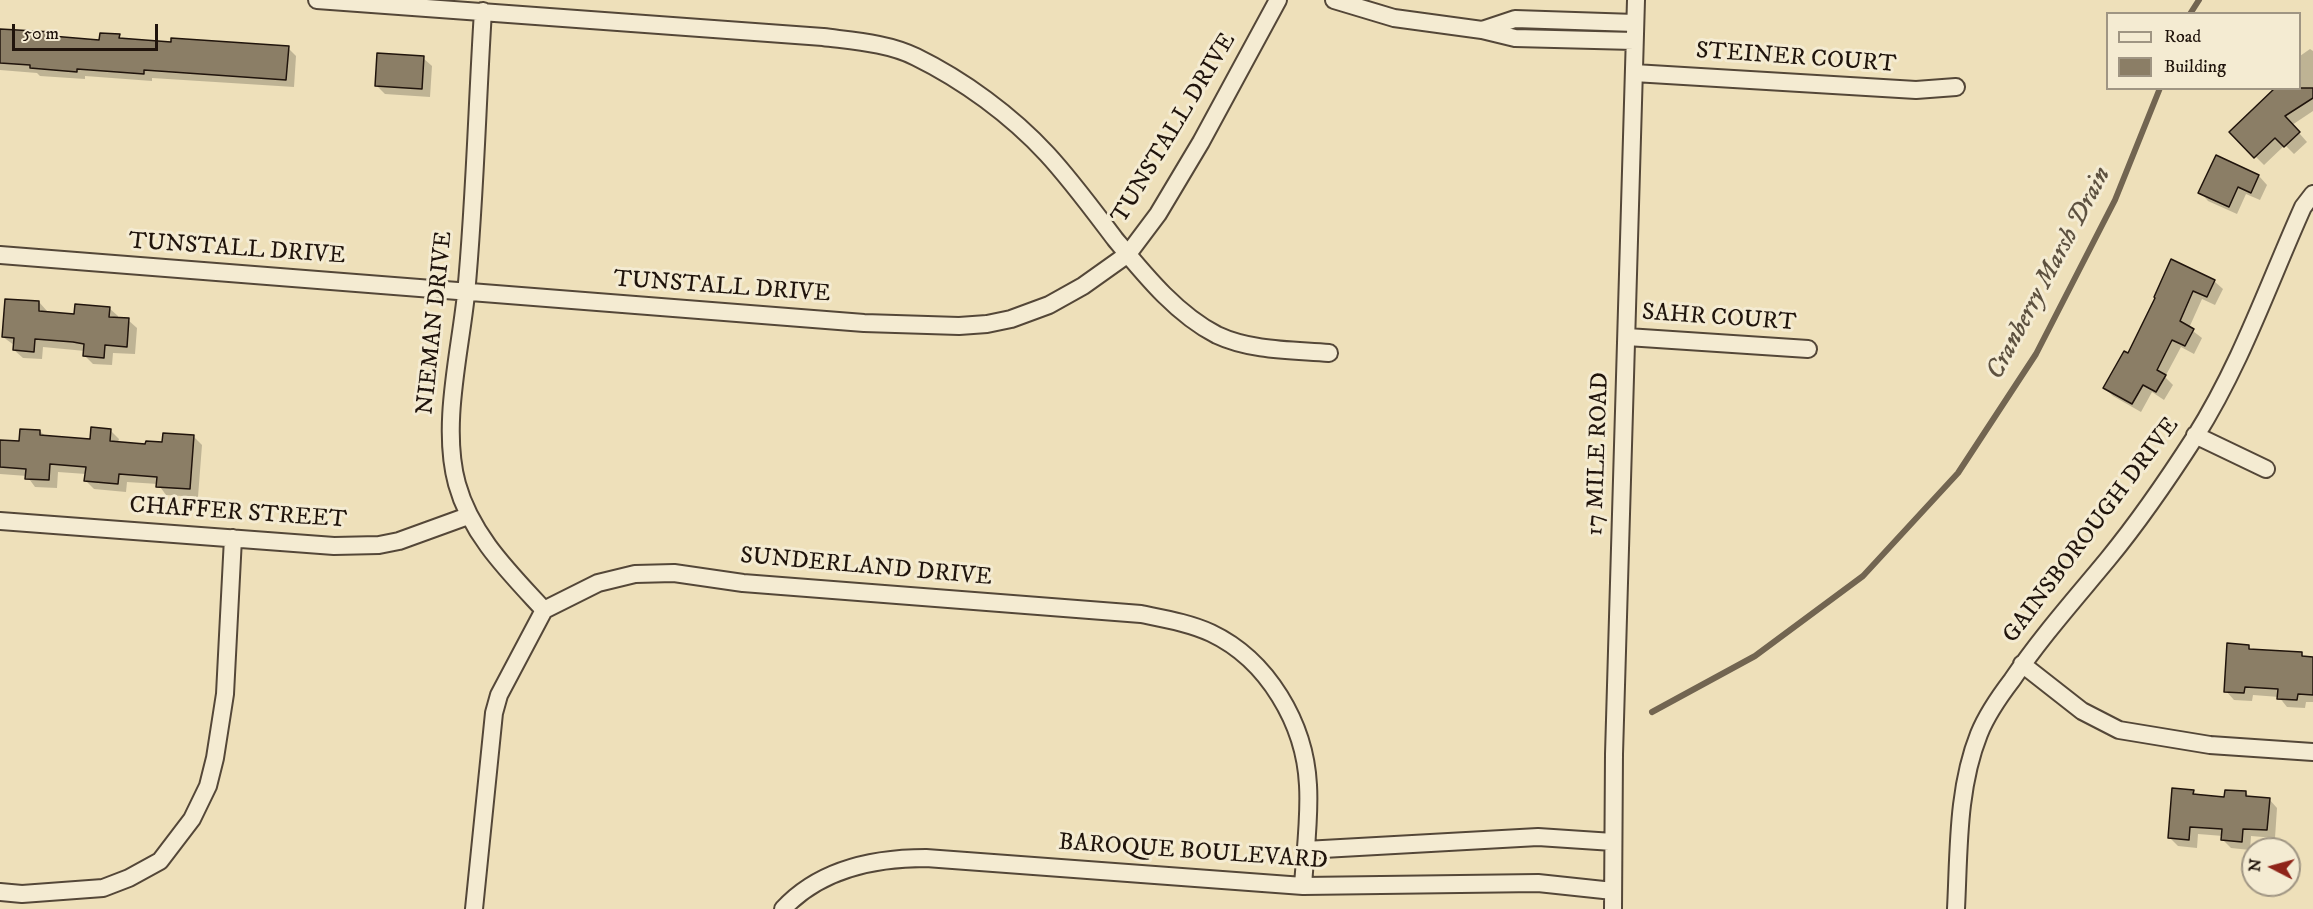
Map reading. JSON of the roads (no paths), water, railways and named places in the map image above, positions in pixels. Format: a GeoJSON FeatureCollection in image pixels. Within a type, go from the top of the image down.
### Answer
{"type":"FeatureCollection","features":[{"type":"Feature","properties":{"kind":"street"},"geometry":{"type":"LineString","coordinates":[[317,0],[823,37],[876,46],[915,56],[961,82],[996,107],[1020,128],[1047,154],[1128,254],[1192,321],[1219,336],[1265,348],[1329,353]]}},
{"type":"Feature","properties":{"kind":"street","name":"TUNSTALL DRIVE"},"geometry":{"type":"LineString","coordinates":[[0,255],[864,323],[959,326],[987,324],[1011,319],[1049,305],[1083,286],[1128,254],[1158,213],[1201,142],[1278,0]]}},
{"type":"Feature","properties":{"kind":"street"},"geometry":{"type":"LineString","coordinates":[[1334,0],[1394,18],[1482,30],[1515,39],[1634,42]]}},
{"type":"Feature","properties":{"kind":"street","name":"17 MILE ROAD"},"geometry":{"type":"LineString","coordinates":[[1613,909],[1636,0]]}},
{"type":"Feature","properties":{"kind":"street","name":"NIEMAN DRIVE"},"geometry":{"type":"LineString","coordinates":[[483,11],[466,292],[450,431],[452,458],[457,484],[468,516],[484,542],[544,610]]}},
{"type":"Feature","properties":{"kind":"street"},"geometry":{"type":"LineString","coordinates":[[1482,30],[1515,19],[1635,23]]}},
{"type":"Feature","properties":{"kind":"street","name":"STEINER COURT"},"geometry":{"type":"LineString","coordinates":[[1634,73],[1916,90],[1956,87]]}},
{"type":"Feature","properties":{"kind":"street","name":"GAINSBOROUGH DRIVE"},"geometry":{"type":"LineString","coordinates":[[1956,909],[1962,803],[1969,765],[1979,734],[1990,711],[2022,664],[2157,494],[2196,435],[2223,390],[2254,326],[2303,207],[2313,194]]}},
{"type":"Feature","properties":{"kind":"street","name":"SAHR COURT"},"geometry":{"type":"LineString","coordinates":[[1627,337],[1808,349]]}},
{"type":"Feature","properties":{"kind":"street"},"geometry":{"type":"LineString","coordinates":[[2196,435],[2266,469]]}},
{"type":"Feature","properties":{"kind":"street","name":"CHAFFER STREET"},"geometry":{"type":"LineString","coordinates":[[0,521],[334,546],[379,545],[419,535],[468,516]]}},
{"type":"Feature","properties":{"kind":"street"},"geometry":{"type":"LineString","coordinates":[[0,892],[22,894],[103,888],[129,878],[160,861],[192,819],[208,786],[225,694],[233,538]]}},
{"type":"Feature","properties":{"kind":"street","name":"SUNDERLAND DRIVE"},"geometry":{"type":"LineString","coordinates":[[544,610],[582,590],[612,578],[634,574],[674,573],[743,583],[1141,614],[1176,621],[1212,633],[1240,651],[1270,682],[1284,703],[1296,728],[1304,754],[1308,786],[1303,886]]}},
{"type":"Feature","properties":{"kind":"street"},"geometry":{"type":"LineString","coordinates":[[474,909],[494,713],[499,695],[544,610]]}},
{"type":"Feature","properties":{"kind":"street"},"geometry":{"type":"LineString","coordinates":[[2022,664],[2082,711],[2119,730],[2210,745],[2313,752]]}},
{"type":"Feature","properties":{"kind":"street","name":"BAROQUE BOULEVARD"},"geometry":{"type":"LineString","coordinates":[[1305,850],[1538,837],[1613,842]]}},
{"type":"Feature","properties":{"kind":"street","name":"BAROQUE BOULEVARD"},"geometry":{"type":"LineString","coordinates":[[783,909],[792,899],[823,879],[860,864],[893,858],[926,858],[1303,886],[1538,883],[1613,891]]}},
{"type":"Feature","properties":{"kind":"waterway","name":"Cranberry Marsh Drain"},"geometry":{"type":"LineString","coordinates":[[2191,12],[2199,0]]}},
{"type":"Feature","properties":{"kind":"waterway","name":"Cranberry Marsh Drain"},"geometry":{"type":"LineString","coordinates":[[1652,712],[1755,656],[1863,576],[1958,473],[2036,354],[2115,200],[2159,90]]}}]}
